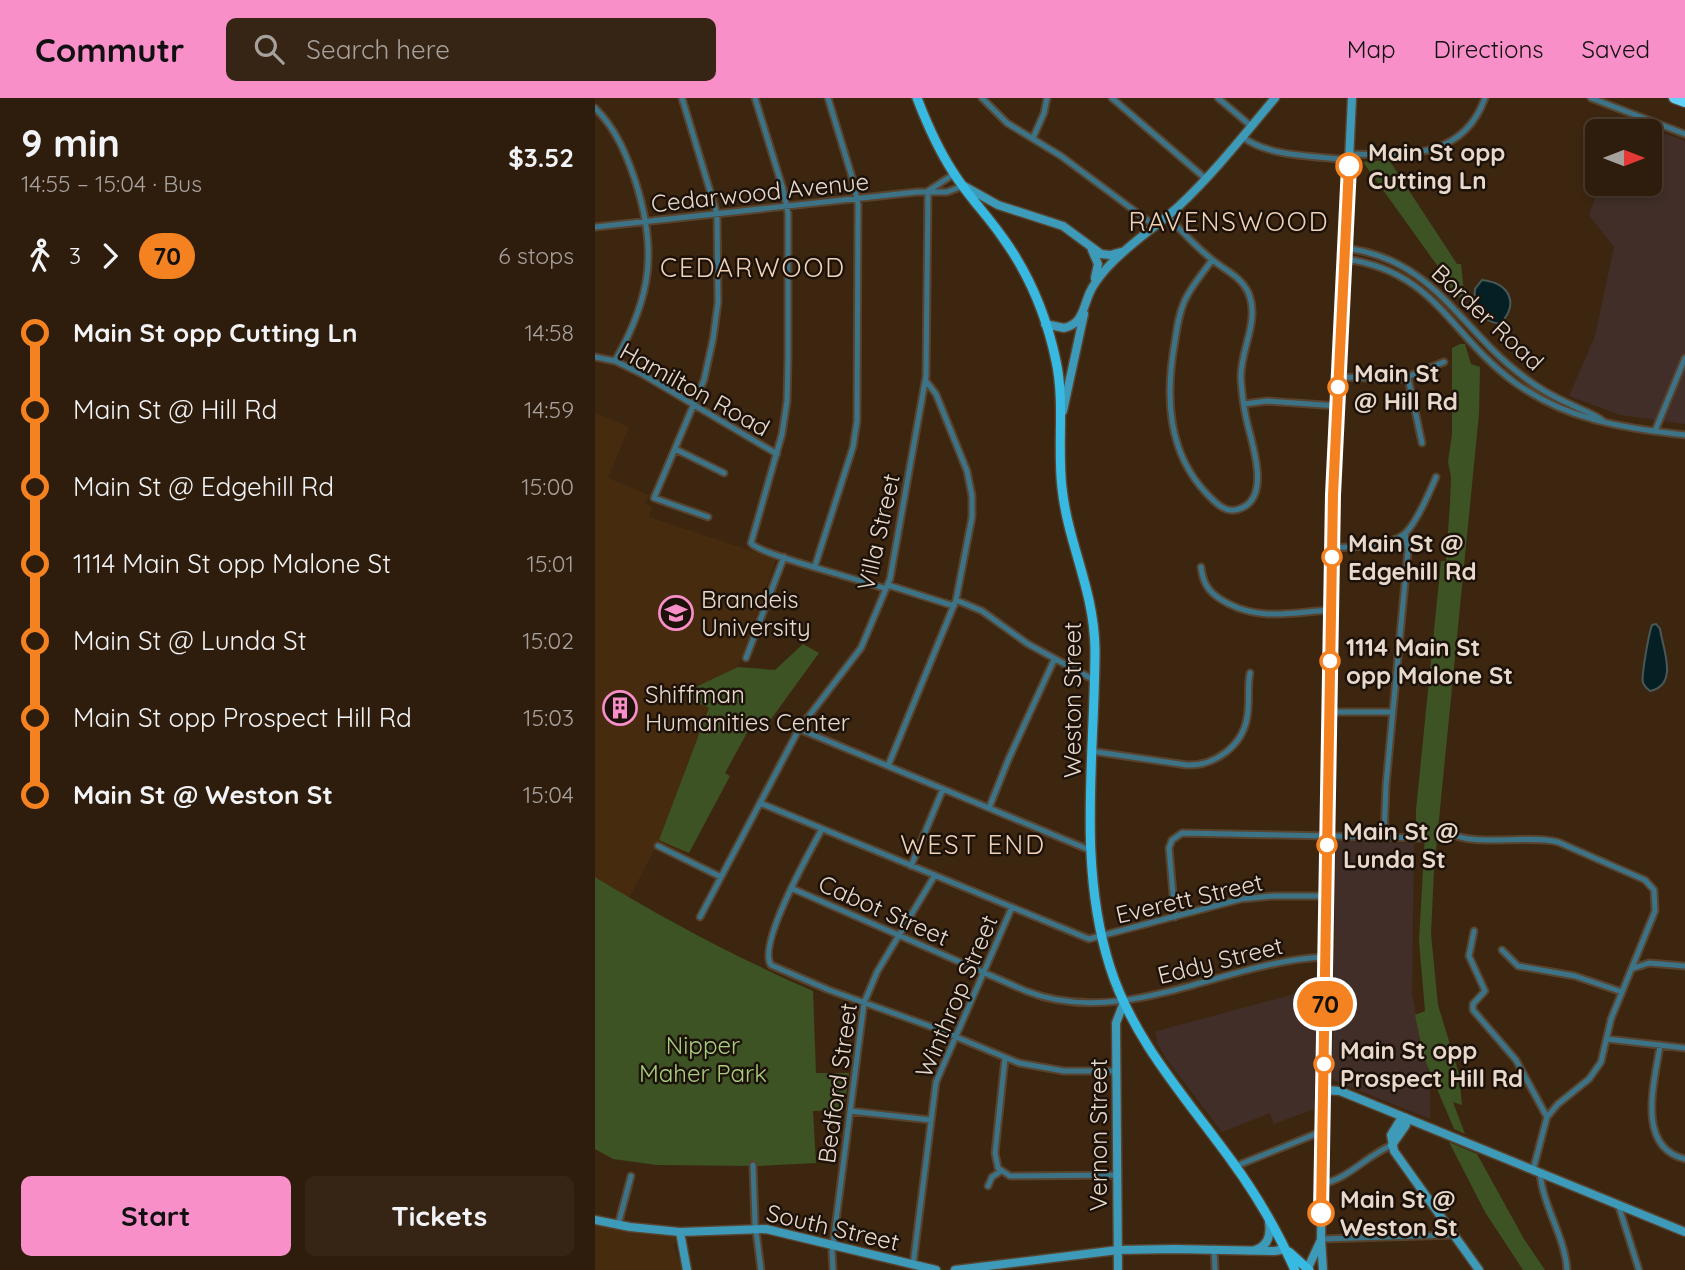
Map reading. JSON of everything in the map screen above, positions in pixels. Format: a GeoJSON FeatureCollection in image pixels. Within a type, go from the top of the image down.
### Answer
{"type":"FeatureCollection","features":[{"type":"Feature","properties":{"kind":"highway"},"geometry":{"type":"LineString","coordinates":[[1674,98],[1685,102]]}},
{"type":"Feature","properties":{"kind":"main road","name":"Weston Street"},"geometry":{"type":"LineString","coordinates":[[917,98],[954,174],[988,217],[1022,268],[1045,324],[1058,372],[1060,469],[1064,504],[1092,610],[1095,652],[1090,751],[1092,851],[1102,937],[1111,971],[1124,1002],[1161,1066],[1236,1166],[1295,1270]]}},
{"type":"Feature","properties":{"kind":"main road"},"geometry":{"type":"LineString","coordinates":[[1089,294],[1104,271],[1124,251],[1206,179],[1275,98]]}},
{"type":"Feature","properties":{"kind":"main road"},"geometry":{"type":"LineString","coordinates":[[1322,1269],[1332,548],[1352,98]]}},
{"type":"Feature","properties":{"kind":"main road"},"geometry":{"type":"LineString","coordinates":[[963,186],[993,202],[1063,226],[1091,248],[1107,256],[1124,251]]}},
{"type":"Feature","properties":{"kind":"main road"},"geometry":{"type":"LineString","coordinates":[[988,217],[998,210],[1016,211]]}},
{"type":"Feature","properties":{"kind":"main road"},"geometry":{"type":"LineString","coordinates":[[1060,428],[1085,307],[1098,267],[1091,248]]}},
{"type":"Feature","properties":{"kind":"main road"},"geometry":{"type":"LineString","coordinates":[[1045,324],[1068,328],[1080,318],[1085,307]]}},
{"type":"Feature","properties":{"kind":"main road","name":"Vernon Street"},"geometry":{"type":"LineString","coordinates":[[1118,1270],[1117,1021],[1124,1002]]}},
{"type":"Feature","properties":{"kind":"main road"},"geometry":{"type":"LineString","coordinates":[[1323,1090],[1341,1091],[1685,1232]]}},
{"type":"Feature","properties":{"kind":"main road"},"geometry":{"type":"LineString","coordinates":[[1406,1118],[1399,1122],[1392,1133],[1392,1145],[1479,1270]]}},
{"type":"Feature","properties":{"kind":"main road"},"geometry":{"type":"LineString","coordinates":[[1252,1251],[1260,1249],[1267,1242],[1270,1227],[1268,1219]]}},
{"type":"Feature","properties":{"kind":"main road","name":"South Street"},"geometry":{"type":"LineString","coordinates":[[595,1220],[680,1232],[755,1228],[782,1232],[936,1270]]}},
{"type":"Feature","properties":{"kind":"main road"},"geometry":{"type":"LineString","coordinates":[[680,1232],[687,1270]]}},
{"type":"Feature","properties":{"kind":"main road"},"geometry":{"type":"LineString","coordinates":[[1308,1270],[1321,1239]]}},
{"type":"Feature","properties":{"kind":"main road","name":"Weston Street"},"geometry":{"type":"LineString","coordinates":[[1285,1249],[1308,1270]]}},
{"type":"Feature","properties":{"kind":"main road"},"geometry":{"type":"LineString","coordinates":[[955,1270],[1118,1250],[1285,1249]]}},
{"type":"Feature","properties":{"kind":"street"},"geometry":{"type":"LineString","coordinates":[[683,98],[717,214],[717,317],[707,368],[654,498],[708,517]]}},
{"type":"Feature","properties":{"kind":"street"},"geometry":{"type":"LineString","coordinates":[[755,98],[787,207],[789,255],[785,415],[777,454],[751,535],[751,545],[887,587],[986,613],[1054,660],[1094,680]]}},
{"type":"Feature","properties":{"kind":"street"},"geometry":{"type":"LineString","coordinates":[[815,566],[851,454],[857,421],[857,199],[828,98]]}},
{"type":"Feature","properties":{"kind":"street"},"geometry":{"type":"LineString","coordinates":[[982,98],[1002,119],[1067,160],[1155,226]]}},
{"type":"Feature","properties":{"kind":"street"},"geometry":{"type":"LineString","coordinates":[[1033,138],[1047,98]]}},
{"type":"Feature","properties":{"kind":"street"},"geometry":{"type":"LineString","coordinates":[[1112,98],[1206,179]]}},
{"type":"Feature","properties":{"kind":"street"},"geometry":{"type":"LineString","coordinates":[[1218,98],[1251,127]]}},
{"type":"Feature","properties":{"kind":"street"},"geometry":{"type":"LineString","coordinates":[[1243,136],[1254,145],[1298,153],[1350,157],[1420,152],[1439,148],[1466,131],[1477,117],[1485,98]]}},
{"type":"Feature","properties":{"kind":"street"},"geometry":{"type":"LineString","coordinates":[[1591,98],[1685,134]]}},
{"type":"Feature","properties":{"kind":"street"},"geometry":{"type":"LineString","coordinates":[[595,108],[622,144],[647,222],[645,288],[634,324],[615,361]]}},
{"type":"Feature","properties":{"kind":"street","name":"Cedarwood Avenue"},"geometry":{"type":"LineString","coordinates":[[928,191],[954,174]]}},
{"type":"Feature","properties":{"kind":"street","name":"Cedarwood Avenue"},"geometry":{"type":"LineString","coordinates":[[595,227],[928,191],[947,192],[963,186]]}},
{"type":"Feature","properties":{"kind":"street","name":"Villa Street"},"geometry":{"type":"LineString","coordinates":[[700,917],[799,729],[857,654],[887,587],[926,381],[928,191]]}},
{"type":"Feature","properties":{"kind":"street"},"geometry":{"type":"LineString","coordinates":[[1167,216],[1212,260],[1242,283],[1252,303],[1252,319],[1241,367],[1244,404],[1257,459],[1257,481],[1248,504],[1238,510],[1228,510],[1212,499],[1191,475],[1175,442],[1170,409],[1171,364],[1181,310],[1192,288],[1212,260]]}},
{"type":"Feature","properties":{"kind":"street","name":"Border Road"},"geometry":{"type":"LineString","coordinates":[[1345,248],[1383,257],[1417,274],[1515,371],[1549,394],[1603,421]]}},
{"type":"Feature","properties":{"kind":"street","name":"Border Road"},"geometry":{"type":"LineString","coordinates":[[1345,259],[1373,264],[1405,278],[1434,301],[1483,355],[1513,381],[1546,402],[1589,420],[1685,435]]}},
{"type":"Feature","properties":{"kind":"street","name":"Hamilton Road"},"geometry":{"type":"LineString","coordinates":[[595,357],[615,361],[646,376],[777,454]]}},
{"type":"Feature","properties":{"kind":"street"},"geometry":{"type":"LineString","coordinates":[[1655,431],[1685,358]]}},
{"type":"Feature","properties":{"kind":"street"},"geometry":{"type":"LineString","coordinates":[[1339,377],[1408,378],[1444,362]]}},
{"type":"Feature","properties":{"kind":"street"},"geometry":{"type":"LineString","coordinates":[[1408,378],[1422,443]]}},
{"type":"Feature","properties":{"kind":"street"},"geometry":{"type":"LineString","coordinates":[[888,766],[955,603],[971,528],[972,496],[967,471],[936,394],[926,381]]}},
{"type":"Feature","properties":{"kind":"street"},"geometry":{"type":"LineString","coordinates":[[1244,404],[1267,401],[1338,406]]}},
{"type":"Feature","properties":{"kind":"street"},"geometry":{"type":"LineString","coordinates":[[675,449],[724,473]]}},
{"type":"Feature","properties":{"kind":"street"},"geometry":{"type":"LineString","coordinates":[[1332,548],[1385,542],[1405,534],[1436,477]]}},
{"type":"Feature","properties":{"kind":"street"},"geometry":{"type":"LineString","coordinates":[[1384,836],[1385,795],[1408,550],[1405,534]]}},
{"type":"Feature","properties":{"kind":"street"},"geometry":{"type":"LineString","coordinates":[[746,658],[784,557]]}},
{"type":"Feature","properties":{"kind":"street"},"geometry":{"type":"LineString","coordinates":[[1201,567],[1203,582],[1211,593],[1243,610],[1274,616],[1331,610]]}},
{"type":"Feature","properties":{"kind":"street"},"geometry":{"type":"LineString","coordinates":[[989,808],[1054,660]]}},
{"type":"Feature","properties":{"kind":"street"},"geometry":{"type":"LineString","coordinates":[[1090,751],[1190,765],[1203,764],[1217,758],[1233,745],[1246,722],[1250,673]]}},
{"type":"Feature","properties":{"kind":"street"},"geometry":{"type":"LineString","coordinates":[[1329,712],[1393,712]]}},
{"type":"Feature","properties":{"kind":"street"},"geometry":{"type":"LineString","coordinates":[[799,729],[1092,851]]}},
{"type":"Feature","properties":{"kind":"street"},"geometry":{"type":"LineString","coordinates":[[911,866],[943,789]]}},
{"type":"Feature","properties":{"kind":"street"},"geometry":{"type":"LineString","coordinates":[[760,803],[1086,939],[1102,937]]}},
{"type":"Feature","properties":{"kind":"street"},"geometry":{"type":"LineString","coordinates":[[822,829],[790,888],[779,917],[768,954],[768,961],[773,966],[1005,1058],[1051,1070],[1117,1072]]}},
{"type":"Feature","properties":{"kind":"street"},"geometry":{"type":"LineString","coordinates":[[1448,832],[1462,838],[1552,840],[1645,880],[1654,890],[1656,903],[1653,920],[1611,1019],[1604,1053],[1596,1071],[1547,1116],[1537,1171],[1564,1247],[1567,1270]]}},
{"type":"Feature","properties":{"kind":"street"},"geometry":{"type":"LineString","coordinates":[[1175,917],[1169,848],[1170,842],[1179,834],[1422,838]]}},
{"type":"Feature","properties":{"kind":"street"},"geometry":{"type":"LineString","coordinates":[[658,846],[721,877]]}},
{"type":"Feature","properties":{"kind":"street","name":"Bedford Street"},"geometry":{"type":"LineString","coordinates":[[833,1270],[833,1245],[864,1003],[874,976],[935,876]]}},
{"type":"Feature","properties":{"kind":"street","name":"Cabot Street"},"geometry":{"type":"LineString","coordinates":[[790,888],[983,973],[1050,999],[1124,1002]]}},
{"type":"Feature","properties":{"kind":"street","name":"Everett Street"},"geometry":{"type":"LineString","coordinates":[[1102,937],[1254,897],[1327,897]]}},
{"type":"Feature","properties":{"kind":"street","name":"Winthrop Street"},"geometry":{"type":"LineString","coordinates":[[913,1265],[936,1082],[1012,907]]}},
{"type":"Feature","properties":{"kind":"street"},"geometry":{"type":"LineString","coordinates":[[1474,931],[1469,956],[1485,991],[1473,1006],[1473,1010],[1516,1060],[1547,1116]]}},
{"type":"Feature","properties":{"kind":"street"},"geometry":{"type":"LineString","coordinates":[[1502,950],[1518,966],[1575,976],[1622,992]]}},
{"type":"Feature","properties":{"kind":"street","name":"Eddy Street"},"geometry":{"type":"LineString","coordinates":[[1124,1002],[1271,963],[1326,957]]}},
{"type":"Feature","properties":{"kind":"street"},"geometry":{"type":"LineString","coordinates":[[1633,968],[1649,963],[1685,966]]}},
{"type":"Feature","properties":{"kind":"street"},"geometry":{"type":"LineString","coordinates":[[1607,1038],[1685,1048]]}},
{"type":"Feature","properties":{"kind":"street"},"geometry":{"type":"LineString","coordinates":[[1660,1045],[1653,1125],[1660,1144],[1667,1152],[1685,1159]]}},
{"type":"Feature","properties":{"kind":"street"},"geometry":{"type":"LineString","coordinates":[[1005,1058],[995,1153],[1001,1171],[1017,1176],[1117,1175]]}},
{"type":"Feature","properties":{"kind":"street"},"geometry":{"type":"LineString","coordinates":[[850,1111],[930,1120]]}},
{"type":"Feature","properties":{"kind":"street"},"geometry":{"type":"LineString","coordinates":[[1236,1166],[1323,1131]]}},
{"type":"Feature","properties":{"kind":"street"},"geometry":{"type":"LineString","coordinates":[[1322,1184],[1339,1178],[1372,1154],[1392,1145]]}},
{"type":"Feature","properties":{"kind":"street"},"geometry":{"type":"LineString","coordinates":[[753,1165],[755,1228],[761,1270]]}},
{"type":"Feature","properties":{"kind":"street"},"geometry":{"type":"LineString","coordinates":[[988,1186],[992,1177],[1001,1171]]}},
{"type":"Feature","properties":{"kind":"street"},"geometry":{"type":"LineString","coordinates":[[618,1225],[631,1176]]}},
{"type":"Feature","properties":{"kind":"street"},"geometry":{"type":"LineString","coordinates":[[1618,1204],[1639,1270]]}},
{"type":"Feature","properties":{"kind":"street"},"geometry":{"type":"LineString","coordinates":[[1321,1239],[1454,1235]]}},
{"type":"Feature","properties":{"kind":"street"},"geometry":{"type":"LineString","coordinates":[[1214,1250],[1215,1270]]}},
{"type":"Feature","properties":{"kind":"shaded area"},"geometry":{"type":"Polygon","coordinates":[[[1663,133],[1685,141],[1685,424],[1620,415],[1569,396],[1595,336],[1614,247],[1589,215],[1596,196],[1663,196],[1663,133]]]}},
{"type":"Feature","properties":{"kind":"shaded area","name":"Brandeis University"},"geometry":{"type":"Polygon","coordinates":[[[595,413],[629,427],[608,478],[649,495],[645,503],[652,507],[649,517],[776,559],[738,667],[689,690],[694,701],[750,728],[682,852],[659,841],[629,898],[595,877],[595,413]]]}},
{"type":"Feature","properties":{"kind":"shaded area"},"geometry":{"type":"Polygon","coordinates":[[[1336,841],[1414,843],[1412,994],[1430,1075],[1430,1119],[1335,1081],[1332,1077],[1336,841]]]}},
{"type":"Feature","properties":{"kind":"shaded area"},"geometry":{"type":"Polygon","coordinates":[[[1317,988],[1314,1109],[1274,1124],[1270,1113],[1222,1132],[1167,1060],[1156,1041],[1158,1040],[1155,1033],[1317,988]]]}},
{"type":"Feature","properties":{"kind":"shaded area"},"geometry":{"type":"Polygon","coordinates":[[[595,1220],[680,1232],[681,1239],[673,1245],[683,1270],[595,1270],[595,1220]]]}},
{"type":"Feature","properties":{"kind":"green space"},"geometry":{"type":"Polygon","coordinates":[[[1389,160],[1457,264],[1461,264],[1466,311],[1459,297],[1453,297],[1449,282],[1363,162],[1389,160]]]}},
{"type":"Feature","properties":{"kind":"green space"},"geometry":{"type":"Polygon","coordinates":[[[1465,344],[1471,364],[1480,367],[1479,414],[1434,870],[1431,934],[1438,1005],[1459,1074],[1462,1105],[1453,1102],[1465,1134],[1454,1129],[1424,1058],[1415,1015],[1425,1011],[1419,941],[1425,834],[1416,833],[1416,810],[1441,561],[1446,561],[1451,477],[1448,462],[1452,434],[1452,348],[1465,344]]]}},
{"type":"Feature","properties":{"kind":"green space"},"geometry":{"type":"Polygon","coordinates":[[[803,644],[819,653],[761,733],[749,729],[725,773],[730,776],[689,853],[659,840],[709,708],[694,701],[689,690],[738,667],[775,670],[803,644]]]}},
{"type":"Feature","properties":{"kind":"green space","name":"Nipper Maher Park"},"geometry":{"type":"Polygon","coordinates":[[[595,877],[702,938],[813,991],[816,1073],[849,1073],[844,1110],[813,1111],[816,1163],[758,1166],[657,1165],[613,1159],[595,1149],[595,877]]]}},
{"type":"Feature","properties":{"kind":"green space"},"geometry":{"type":"Polygon","coordinates":[[[1449,1142],[1477,1154],[1524,1239],[1545,1270],[1523,1270],[1485,1212],[1449,1142]]]}},
{"type":"Feature","properties":{"kind":"water"},"geometry":{"type":"Polygon","coordinates":[[[1482,280],[1499,285],[1509,295],[1509,309],[1500,324],[1483,317],[1477,308],[1475,289],[1482,280]]]}},
{"type":"Feature","properties":{"kind":"water"},"geometry":{"type":"Polygon","coordinates":[[[1656,624],[1664,646],[1667,674],[1659,687],[1650,691],[1643,683],[1643,672],[1652,625],[1656,624]]]}},
{"type":"Feature","properties":{"kind":"bus line","name":"70"},"geometry":{"type":"LineString","coordinates":[[1321,1213],[1333,495],[1349,166]]}},
{"type":"Feature","properties":{"kind":"place","name":"Main St opp Cutting Ln"},"geometry":{"type":"Point","coordinates":[1349,166]}},
{"type":"Feature","properties":{"kind":"place","name":"Main St @ Hill Rd"},"geometry":{"type":"Point","coordinates":[1338,387]}},
{"type":"Feature","properties":{"kind":"place","name":"Main St @ Edgehill Rd"},"geometry":{"type":"Point","coordinates":[1332,557]}},
{"type":"Feature","properties":{"kind":"place","name":"Brandeis University"},"geometry":{"type":"Point","coordinates":[676,613]}},
{"type":"Feature","properties":{"kind":"place","name":"1114 Main St opp Malone St"},"geometry":{"type":"Point","coordinates":[1330,661]}},
{"type":"Feature","properties":{"kind":"place","name":"Shiffman Humanities Center"},"geometry":{"type":"Point","coordinates":[620,708]}},
{"type":"Feature","properties":{"kind":"place","name":"Main St @ Lunda St"},"geometry":{"type":"Point","coordinates":[1327,845]}},
{"type":"Feature","properties":{"kind":"place","name":"Main St opp Prospect Hill Rd"},"geometry":{"type":"Point","coordinates":[1324,1064]}},
{"type":"Feature","properties":{"kind":"place","name":"Main St @ Weston St"},"geometry":{"type":"Point","coordinates":[1321,1213]}},
{"type":"Feature","properties":{"kind":"district","name":"RAVENSWOOD"},"geometry":{"type":"Point","coordinates":[1229,221]}},
{"type":"Feature","properties":{"kind":"district","name":"CEDARWOOD"},"geometry":{"type":"Point","coordinates":[753,267]}},
{"type":"Feature","properties":{"kind":"district","name":"WEST END"},"geometry":{"type":"Point","coordinates":[973,844]}}]}
